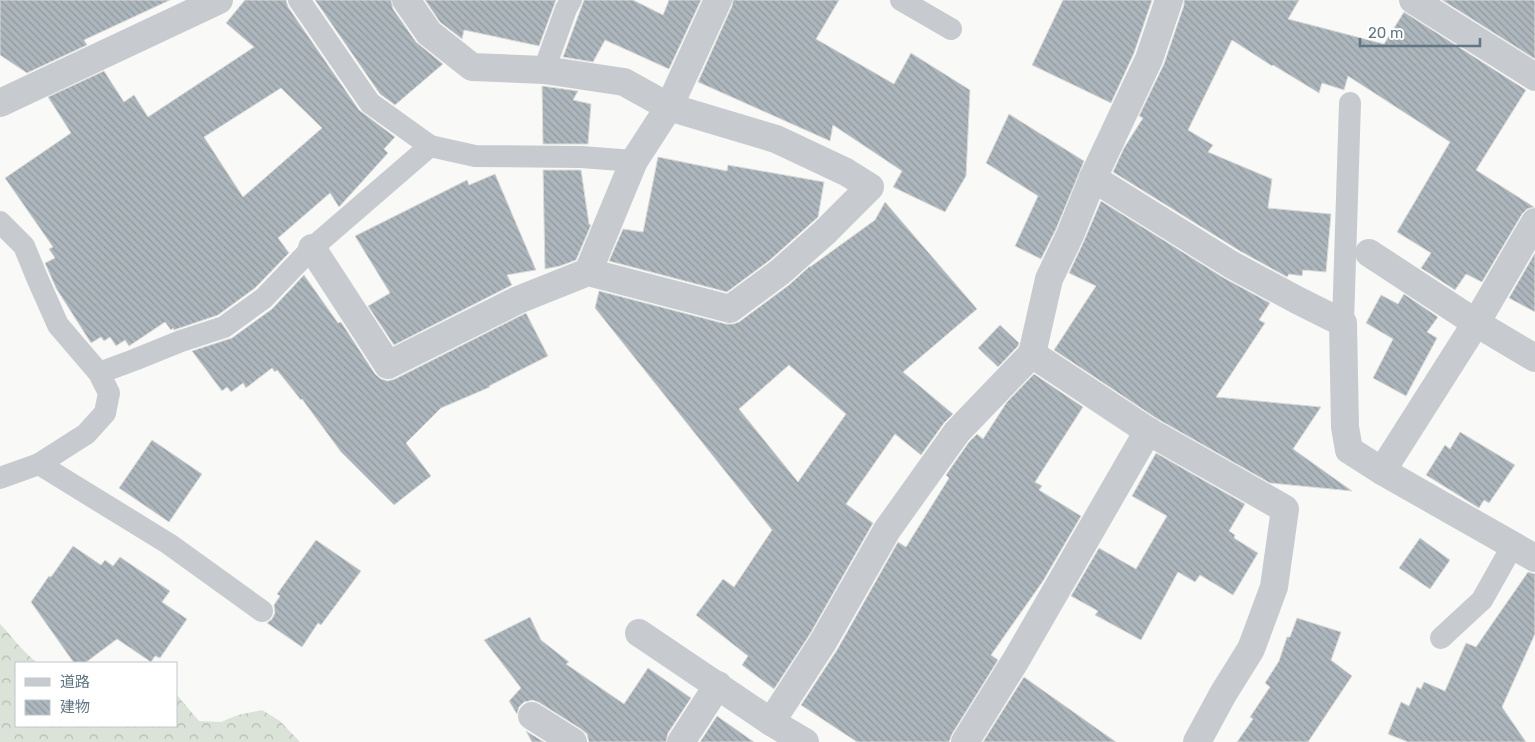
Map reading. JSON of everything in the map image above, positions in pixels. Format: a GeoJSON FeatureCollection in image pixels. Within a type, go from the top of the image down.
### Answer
{"type":"FeatureCollection","features":[{"type":"Feature","properties":{"kind":"street"},"geometry":{"type":"LineString","coordinates":[[0,103],[219,0]]}},
{"type":"Feature","properties":{"kind":"street"},"geometry":{"type":"LineString","coordinates":[[312,248],[388,365],[518,300],[588,272],[730,308],[780,272],[824,233],[870,187],[846,172],[776,139],[669,107],[624,82],[544,70],[472,68],[429,33],[406,0]]}},
{"type":"Feature","properties":{"kind":"street"},"geometry":{"type":"LineString","coordinates":[[588,272],[634,161],[669,107],[718,0]]}},
{"type":"Feature","properties":{"kind":"street"},"geometry":{"type":"LineString","coordinates":[[771,722],[823,642],[886,530],[957,432],[1032,354],[1049,279],[1070,235],[1093,178],[1149,59],[1169,0]]}},
{"type":"Feature","properties":{"kind":"street"},"geometry":{"type":"LineString","coordinates":[[1413,0],[1535,77]]}},
{"type":"Feature","properties":{"kind":"street"},"geometry":{"type":"LineString","coordinates":[[1093,178],[1232,265],[1343,323],[1346,427],[1350,450],[1382,471],[1524,551]]}},
{"type":"Feature","properties":{"kind":"street"},"geometry":{"type":"LineString","coordinates":[[1382,471],[1476,323],[1535,222]]}},
{"type":"Feature","properties":{"kind":"street"},"geometry":{"type":"LineString","coordinates":[[1368,253],[1476,323],[1535,358]]}},
{"type":"Feature","properties":{"kind":"street"},"geometry":{"type":"LineString","coordinates":[[1032,354],[1148,431],[1285,509],[1274,587],[1252,649],[1223,694],[1197,742]]}},
{"type":"Feature","properties":{"kind":"street"},"geometry":{"type":"LineString","coordinates":[[965,742],[1016,660],[1148,431]]}},
{"type":"Feature","properties":{"kind":"street"},"geometry":{"type":"LineString","coordinates":[[639,633],[771,722],[805,742]]}},
{"type":"Feature","properties":{"kind":"street"},"geometry":{"type":"LineString","coordinates":[[681,742],[718,686]]}},
{"type":"Feature","properties":{"kind":"street"},"geometry":{"type":"LineString","coordinates":[[532,716],[573,742]]}},
{"type":"Feature","properties":{"kind":"lane"},"geometry":{"type":"LineString","coordinates":[[299,0],[370,103],[430,146],[475,156],[581,157],[634,161]]}},
{"type":"Feature","properties":{"kind":"lane"},"geometry":{"type":"LineString","coordinates":[[544,70],[571,0]]}},
{"type":"Feature","properties":{"kind":"lane"},"geometry":{"type":"LineString","coordinates":[[901,0],[951,29]]}},
{"type":"Feature","properties":{"kind":"lane"},"geometry":{"type":"LineString","coordinates":[[1343,323],[1350,103]]}},
{"type":"Feature","properties":{"kind":"lane"},"geometry":{"type":"LineString","coordinates":[[98,372],[134,360],[181,340],[224,327],[264,298],[312,248],[430,146]]}},
{"type":"Feature","properties":{"kind":"lane"},"geometry":{"type":"LineString","coordinates":[[0,222],[24,246],[58,325],[98,372],[109,393],[105,413],[86,434],[39,464],[0,478]]}},
{"type":"Feature","properties":{"kind":"lane"},"geometry":{"type":"LineString","coordinates":[[39,464],[169,544],[262,611]]}},
{"type":"Feature","properties":{"kind":"lane"},"geometry":{"type":"LineString","coordinates":[[1441,638],[1482,600],[1524,551]]}},
{"type":"Feature","properties":{"kind":"green space"},"geometry":{"type":"Polygon","coordinates":[[[0,624],[23,650],[37,662],[15,662],[15,727],[178,727],[178,696],[199,721],[221,722],[238,715],[262,710],[280,721],[300,742],[0,742],[0,624]]]}},
{"type":"Feature","properties":{"kind":"building"},"geometry":{"type":"Polygon","coordinates":[[[0,0],[170,0],[84,40],[87,45],[27,73],[0,55],[0,0]]]}},
{"type":"Feature","properties":{"kind":"building"},"geometry":{"type":"Polygon","coordinates":[[[245,0],[286,0],[288,7],[359,110],[395,137],[384,149],[388,153],[339,207],[330,193],[278,238],[289,253],[255,288],[218,315],[174,330],[173,328],[171,330],[165,322],[129,346],[125,340],[116,346],[110,337],[104,341],[101,337],[91,343],[56,288],[45,263],[55,258],[49,249],[53,247],[5,178],[71,133],[48,97],[104,71],[124,102],[134,95],[148,117],[254,47],[226,23],[245,0]],[[281,88],[204,137],[243,197],[322,128],[281,88]]]}},
{"type":"Feature","properties":{"kind":"building"},"geometry":{"type":"Polygon","coordinates":[[[315,0],[391,0],[393,9],[416,42],[443,64],[395,105],[380,94],[315,0]]]}},
{"type":"Feature","properties":{"kind":"building"},"geometry":{"type":"Polygon","coordinates":[[[425,0],[556,0],[539,46],[464,30],[462,39],[440,22],[425,0]]]}},
{"type":"Feature","properties":{"kind":"building"},"geometry":{"type":"Polygon","coordinates":[[[584,0],[633,0],[663,15],[669,0],[701,0],[669,69],[605,40],[593,62],[563,57],[584,0]]]}},
{"type":"Feature","properties":{"kind":"building"},"geometry":{"type":"Polygon","coordinates":[[[733,0],[839,0],[816,39],[894,84],[911,53],[970,90],[966,176],[945,212],[893,187],[902,171],[833,125],[830,141],[698,82],[733,0]]]}},
{"type":"Feature","properties":{"kind":"building"},"geometry":{"type":"Polygon","coordinates":[[[1063,0],[1152,0],[1134,53],[1111,103],[1032,65],[1063,0]]]}},
{"type":"Feature","properties":{"kind":"building"},"geometry":{"type":"Polygon","coordinates":[[[1184,0],[1299,0],[1288,19],[1384,44],[1404,12],[1526,90],[1476,170],[1534,207],[1527,209],[1522,214],[1482,282],[1466,274],[1455,290],[1421,268],[1431,253],[1397,232],[1450,142],[1348,76],[1344,90],[1322,83],[1319,93],[1232,40],[1188,130],[1213,145],[1208,152],[1272,179],[1268,208],[1331,214],[1326,272],[1303,270],[1302,276],[1289,274],[1287,277],[1240,251],[1113,172],[1124,148],[1143,118],[1139,116],[1164,64],[1184,0]]]}},
{"type":"Feature","properties":{"kind":"building"},"geometry":{"type":"Polygon","coordinates":[[[1442,0],[1535,0],[1535,59],[1442,0]]]}},
{"type":"Feature","properties":{"kind":"building"},"geometry":{"type":"Polygon","coordinates":[[[542,86],[578,91],[573,100],[591,104],[588,144],[543,144],[542,86]]]}},
{"type":"Feature","properties":{"kind":"building"},"geometry":{"type":"Polygon","coordinates":[[[1009,114],[1084,161],[1056,229],[1041,259],[1015,246],[1038,196],[986,163],[1009,114]]]}},
{"type":"Feature","properties":{"kind":"building"},"geometry":{"type":"Polygon","coordinates":[[[658,157],[727,171],[728,165],[824,182],[818,217],[770,260],[727,292],[609,261],[623,229],[643,232],[658,157]]]}},
{"type":"Feature","properties":{"kind":"building"},"geometry":{"type":"Polygon","coordinates":[[[543,170],[581,170],[589,224],[591,225],[576,260],[545,269],[543,170]]]}},
{"type":"Feature","properties":{"kind":"building"},"geometry":{"type":"Polygon","coordinates":[[[495,174],[536,270],[507,275],[512,285],[394,345],[368,306],[390,293],[355,236],[467,180],[469,185],[495,174]]]}},
{"type":"Feature","properties":{"kind":"building"},"geometry":{"type":"Polygon","coordinates":[[[1101,201],[1224,278],[1270,303],[1259,320],[1265,323],[1216,397],[1321,407],[1293,449],[1352,491],[1270,483],[1156,418],[1054,350],[1096,286],[1069,273],[1101,201]]]}},
{"type":"Feature","properties":{"kind":"building"},"geometry":{"type":"Polygon","coordinates":[[[885,202],[977,309],[903,372],[953,414],[944,423],[921,455],[895,434],[846,504],[873,523],[810,634],[774,689],[742,665],[748,656],[696,615],[723,579],[734,587],[772,530],[595,308],[599,291],[726,324],[733,324],[739,322],[789,285],[810,266],[875,220],[885,202]],[[789,365],[739,409],[798,482],[846,414],[789,365]]]}},
{"type":"Feature","properties":{"kind":"building"},"geometry":{"type":"Polygon","coordinates":[[[1535,253],[1535,312],[1509,298],[1535,253]]]}},
{"type":"Feature","properties":{"kind":"building"},"geometry":{"type":"Polygon","coordinates":[[[304,275],[338,323],[341,322],[375,374],[381,379],[388,381],[395,379],[526,313],[548,356],[490,387],[441,408],[406,443],[431,476],[394,505],[341,452],[302,399],[277,370],[275,372],[272,368],[246,388],[243,383],[231,392],[227,387],[222,391],[192,351],[232,338],[272,309],[304,275]]]}},
{"type":"Feature","properties":{"kind":"building"},"geometry":{"type":"Polygon","coordinates":[[[1404,294],[1438,317],[1427,332],[1437,338],[1406,396],[1373,378],[1393,339],[1366,323],[1381,295],[1398,304],[1404,294]]]}},
{"type":"Feature","properties":{"kind":"building"},"geometry":{"type":"Polygon","coordinates":[[[1000,325],[1019,343],[998,367],[978,348],[1000,325]]]}},
{"type":"Feature","properties":{"kind":"building"},"geometry":{"type":"Polygon","coordinates":[[[1034,374],[1083,407],[1035,482],[1042,486],[1039,490],[1081,516],[1043,581],[991,655],[998,660],[952,734],[949,742],[857,742],[801,705],[837,650],[898,542],[906,547],[949,478],[946,475],[969,442],[977,434],[983,439],[1007,402],[1034,374]]]}},
{"type":"Feature","properties":{"kind":"building"},"geometry":{"type":"Polygon","coordinates":[[[1460,432],[1515,465],[1489,503],[1484,500],[1479,508],[1426,475],[1445,445],[1450,449],[1460,432]]]}},
{"type":"Feature","properties":{"kind":"building"},"geometry":{"type":"Polygon","coordinates":[[[152,440],[202,474],[169,522],[119,488],[152,440]]]}},
{"type":"Feature","properties":{"kind":"building"},"geometry":{"type":"Polygon","coordinates":[[[1156,453],[1245,504],[1229,531],[1235,535],[1234,538],[1258,553],[1233,595],[1200,575],[1195,582],[1178,572],[1141,640],[1095,615],[1098,611],[1071,596],[1099,548],[1136,569],[1167,516],[1132,496],[1156,453]]]}},
{"type":"Feature","properties":{"kind":"building"},"geometry":{"type":"Polygon","coordinates":[[[1420,538],[1450,560],[1430,589],[1399,568],[1420,538]]]}},
{"type":"Feature","properties":{"kind":"building"},"geometry":{"type":"Polygon","coordinates":[[[316,540],[361,571],[321,625],[318,623],[302,647],[267,623],[275,613],[274,605],[280,596],[277,594],[316,540]]]}},
{"type":"Feature","properties":{"kind":"building"},"geometry":{"type":"Polygon","coordinates":[[[73,546],[101,565],[105,560],[113,566],[120,557],[170,591],[162,602],[187,619],[160,658],[155,656],[151,662],[117,639],[86,662],[73,662],[31,602],[49,576],[51,577],[73,546]]]}},
{"type":"Feature","properties":{"kind":"building"},"geometry":{"type":"Polygon","coordinates":[[[1528,572],[1535,574],[1535,634],[1502,707],[1526,742],[1408,742],[1388,734],[1401,702],[1409,706],[1417,687],[1421,689],[1424,682],[1445,691],[1466,643],[1476,647],[1528,572]]]}},
{"type":"Feature","properties":{"kind":"building"},"geometry":{"type":"Polygon","coordinates":[[[530,617],[541,640],[569,662],[566,664],[624,704],[648,668],[691,698],[668,733],[666,742],[589,742],[587,734],[581,729],[533,700],[524,702],[519,707],[517,714],[509,701],[521,688],[484,640],[530,617]]]}},
{"type":"Feature","properties":{"kind":"building"},"geometry":{"type":"Polygon","coordinates":[[[1297,618],[1341,632],[1331,660],[1352,676],[1308,742],[1237,742],[1253,719],[1250,717],[1270,687],[1265,683],[1279,661],[1287,637],[1290,637],[1297,618]]]}},
{"type":"Feature","properties":{"kind":"building"},"geometry":{"type":"Polygon","coordinates":[[[1024,677],[1116,742],[983,742],[1024,677]]]}},
{"type":"Feature","properties":{"kind":"building"},"geometry":{"type":"Polygon","coordinates":[[[717,716],[754,742],[700,742],[717,716]]]}},
{"type":"Feature","properties":{"kind":"building"},"geometry":{"type":"Polygon","coordinates":[[[526,731],[544,742],[532,742],[526,731]]]}}]}
